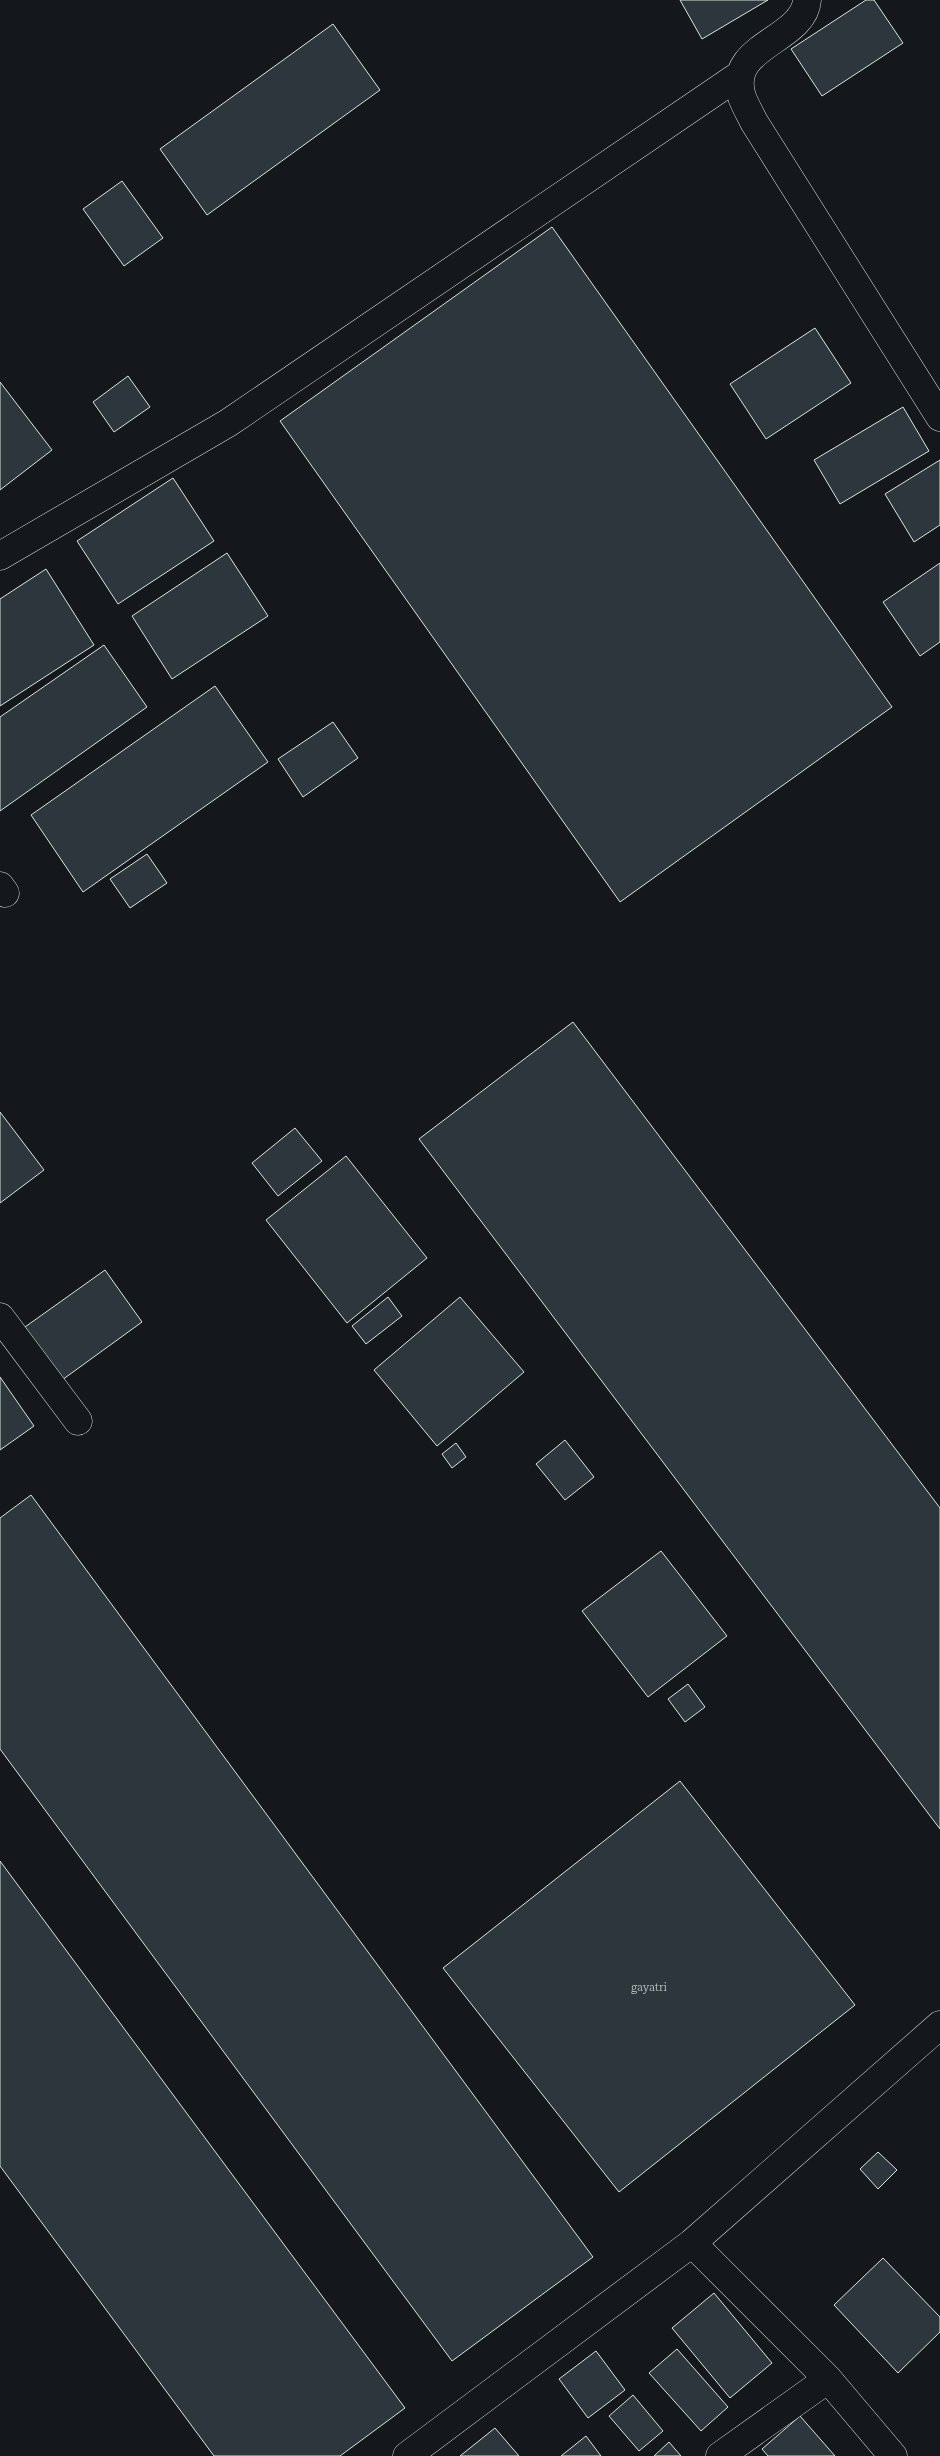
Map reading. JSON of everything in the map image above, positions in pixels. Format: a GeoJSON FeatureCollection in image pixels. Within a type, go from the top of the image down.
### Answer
{"type":"FeatureCollection","features":[{"type":"Feature","properties":{"kind":"street"},"geometry":{"type":"LineString","coordinates":[[807,0],[798,21],[748,59],[741,74],[741,95],[754,122],[940,417]]}},
{"type":"Feature","properties":{"kind":"street"},"geometry":{"type":"LineString","coordinates":[[0,556],[228,423],[741,74]]}},
{"type":"Feature","properties":{"kind":"street"},"geometry":{"type":"LineString","coordinates":[[0,1317],[78,1421]]}},
{"type":"Feature","properties":{"kind":"street"},"geometry":{"type":"LineString","coordinates":[[407,2456],[692,2243],[940,2025]]}},
{"type":"Feature","properties":{"kind":"street"},"geometry":{"type":"LineString","coordinates":[[692,2243],[828,2379],[893,2456]]}},
{"type":"Feature","properties":{"kind":"street"},"geometry":{"type":"LineString","coordinates":[[720,2456],[828,2379]]}},
{"type":"Feature","properties":{"kind":"building"},"geometry":{"type":"Polygon","coordinates":[[[680,0],[768,0],[702,39],[680,0]]]}},
{"type":"Feature","properties":{"kind":"building"},"geometry":{"type":"Polygon","coordinates":[[[866,0],[874,0],[903,43],[822,96],[791,49],[866,0]]]}},
{"type":"Feature","properties":{"kind":"building"},"geometry":{"type":"Polygon","coordinates":[[[333,24],[380,90],[207,215],[160,149],[333,24]]]}},
{"type":"Feature","properties":{"kind":"building"},"geometry":{"type":"Polygon","coordinates":[[[122,181],[163,238],[124,266],[83,209],[122,181]]]}},
{"type":"Feature","properties":{"kind":"building"},"geometry":{"type":"Polygon","coordinates":[[[552,227],[892,707],[620,902],[280,421],[552,227]]]}},
{"type":"Feature","properties":{"kind":"building"},"geometry":{"type":"Polygon","coordinates":[[[815,328],[851,383],[766,439],[730,384],[815,328]]]}},
{"type":"Feature","properties":{"kind":"building"},"geometry":{"type":"Polygon","coordinates":[[[128,376],[150,407],[114,432],[93,402],[128,376]]]}},
{"type":"Feature","properties":{"kind":"building"},"geometry":{"type":"Polygon","coordinates":[[[0,382],[52,450],[0,490],[0,382]]]}},
{"type":"Feature","properties":{"kind":"building"},"geometry":{"type":"Polygon","coordinates":[[[903,407],[929,451],[840,504],[814,460],[903,407]]]}},
{"type":"Feature","properties":{"kind":"building"},"geometry":{"type":"Polygon","coordinates":[[[940,460],[940,525],[914,542],[885,494],[940,460]]]}},
{"type":"Feature","properties":{"kind":"building"},"geometry":{"type":"Polygon","coordinates":[[[173,478],[214,541],[118,604],[77,541],[173,478]]]}},
{"type":"Feature","properties":{"kind":"building"},"geometry":{"type":"Polygon","coordinates":[[[227,553],[268,616],[172,679],[132,616],[227,553]]]}},
{"type":"Feature","properties":{"kind":"building"},"geometry":{"type":"Polygon","coordinates":[[[940,563],[940,642],[920,656],[883,602],[940,563]]]}},
{"type":"Feature","properties":{"kind":"building"},"geometry":{"type":"Polygon","coordinates":[[[46,569],[94,645],[0,706],[0,599],[46,569]]]}},
{"type":"Feature","properties":{"kind":"building"},"geometry":{"type":"Polygon","coordinates":[[[104,645],[147,707],[0,811],[0,717],[104,645]]]}},
{"type":"Feature","properties":{"kind":"building"},"geometry":{"type":"Polygon","coordinates":[[[215,686],[268,762],[83,892],[31,815],[215,686]]]}},
{"type":"Feature","properties":{"kind":"building"},"geometry":{"type":"Polygon","coordinates":[[[333,722],[358,758],[303,797],[278,759],[333,722]]]}},
{"type":"Feature","properties":{"kind":"building"},"geometry":{"type":"Polygon","coordinates":[[[147,854],[167,883],[130,908],[110,879],[147,854]]]}},
{"type":"Feature","properties":{"kind":"building"},"geometry":{"type":"Polygon","coordinates":[[[573,1022],[940,1508],[940,1829],[419,1139],[573,1022]]]}},
{"type":"Feature","properties":{"kind":"building"},"geometry":{"type":"Polygon","coordinates":[[[0,1112],[44,1170],[0,1203],[0,1112]]]}},
{"type":"Feature","properties":{"kind":"building"},"geometry":{"type":"Polygon","coordinates":[[[295,1128],[322,1161],[278,1196],[252,1163],[295,1128]]]}},
{"type":"Feature","properties":{"kind":"building"},"geometry":{"type":"Polygon","coordinates":[[[346,1156],[427,1258],[347,1323],[266,1220],[346,1156]]]}},
{"type":"Feature","properties":{"kind":"building"},"geometry":{"type":"Polygon","coordinates":[[[105,1270],[142,1322],[62,1380],[25,1327],[105,1270]]]}},
{"type":"Feature","properties":{"kind":"building"},"geometry":{"type":"Polygon","coordinates":[[[388,1297],[402,1316],[366,1344],[352,1326],[388,1297]]]}},
{"type":"Feature","properties":{"kind":"building"},"geometry":{"type":"Polygon","coordinates":[[[460,1297],[524,1372],[437,1446],[374,1370],[460,1297]]]}},
{"type":"Feature","properties":{"kind":"building"},"geometry":{"type":"Polygon","coordinates":[[[0,1377],[34,1426],[0,1450],[0,1377]]]}},
{"type":"Feature","properties":{"kind":"building"},"geometry":{"type":"Polygon","coordinates":[[[565,1440],[594,1477],[565,1500],[536,1464],[565,1440]]]}},
{"type":"Feature","properties":{"kind":"building"},"geometry":{"type":"Polygon","coordinates":[[[456,1443],[466,1457],[452,1468],[442,1454],[456,1443]]]}},
{"type":"Feature","properties":{"kind":"building"},"geometry":{"type":"Polygon","coordinates":[[[31,1495],[593,2257],[452,2361],[0,1749],[0,1518],[31,1495]]]}},
{"type":"Feature","properties":{"kind":"building"},"geometry":{"type":"Polygon","coordinates":[[[661,1551],[727,1636],[648,1697],[582,1611],[661,1551]]]}},
{"type":"Feature","properties":{"kind":"building"},"geometry":{"type":"Polygon","coordinates":[[[688,1684],[705,1707],[685,1722],[668,1699],[688,1684]]]}},
{"type":"Feature","properties":{"kind":"building"},"geometry":{"type":"Polygon","coordinates":[[[680,1781],[855,2005],[619,2192],[443,1968],[680,1781]]]}},
{"type":"Feature","properties":{"kind":"building"},"geometry":{"type":"Polygon","coordinates":[[[0,1861],[405,2408],[340,2456],[214,2456],[0,2166],[0,1861]]]}},
{"type":"Feature","properties":{"kind":"building"},"geometry":{"type":"Polygon","coordinates":[[[878,2152],[897,2170],[878,2189],[860,2169],[878,2152]]]}},
{"type":"Feature","properties":{"kind":"building"},"geometry":{"type":"Polygon","coordinates":[[[883,2258],[940,2317],[940,2332],[898,2373],[834,2305],[883,2258]]]}},
{"type":"Feature","properties":{"kind":"building"},"geometry":{"type":"Polygon","coordinates":[[[714,2293],[772,2363],[730,2398],[672,2328],[714,2293]]]}},
{"type":"Feature","properties":{"kind":"building"},"geometry":{"type":"Polygon","coordinates":[[[677,2349],[728,2407],[701,2431],[649,2373],[677,2349]]]}},
{"type":"Feature","properties":{"kind":"building"},"geometry":{"type":"Polygon","coordinates":[[[596,2351],[625,2390],[588,2418],[559,2379],[596,2351]]]}},
{"type":"Feature","properties":{"kind":"building"},"geometry":{"type":"Polygon","coordinates":[[[633,2395],[663,2431],[639,2451],[609,2416],[633,2395]]]}},
{"type":"Feature","properties":{"kind":"building"},"geometry":{"type":"Polygon","coordinates":[[[800,2416],[835,2456],[768,2456],[762,2449],[800,2416]]]}},
{"type":"Feature","properties":{"kind":"building"},"geometry":{"type":"Polygon","coordinates":[[[495,2428],[519,2456],[460,2456],[495,2428]]]}},
{"type":"Feature","properties":{"kind":"building"},"geometry":{"type":"Polygon","coordinates":[[[586,2436],[601,2456],[561,2456],[586,2436]]]}},
{"type":"Feature","properties":{"kind":"building"},"geometry":{"type":"Polygon","coordinates":[[[669,2442],[681,2456],[654,2456],[669,2442]]]}}]}
